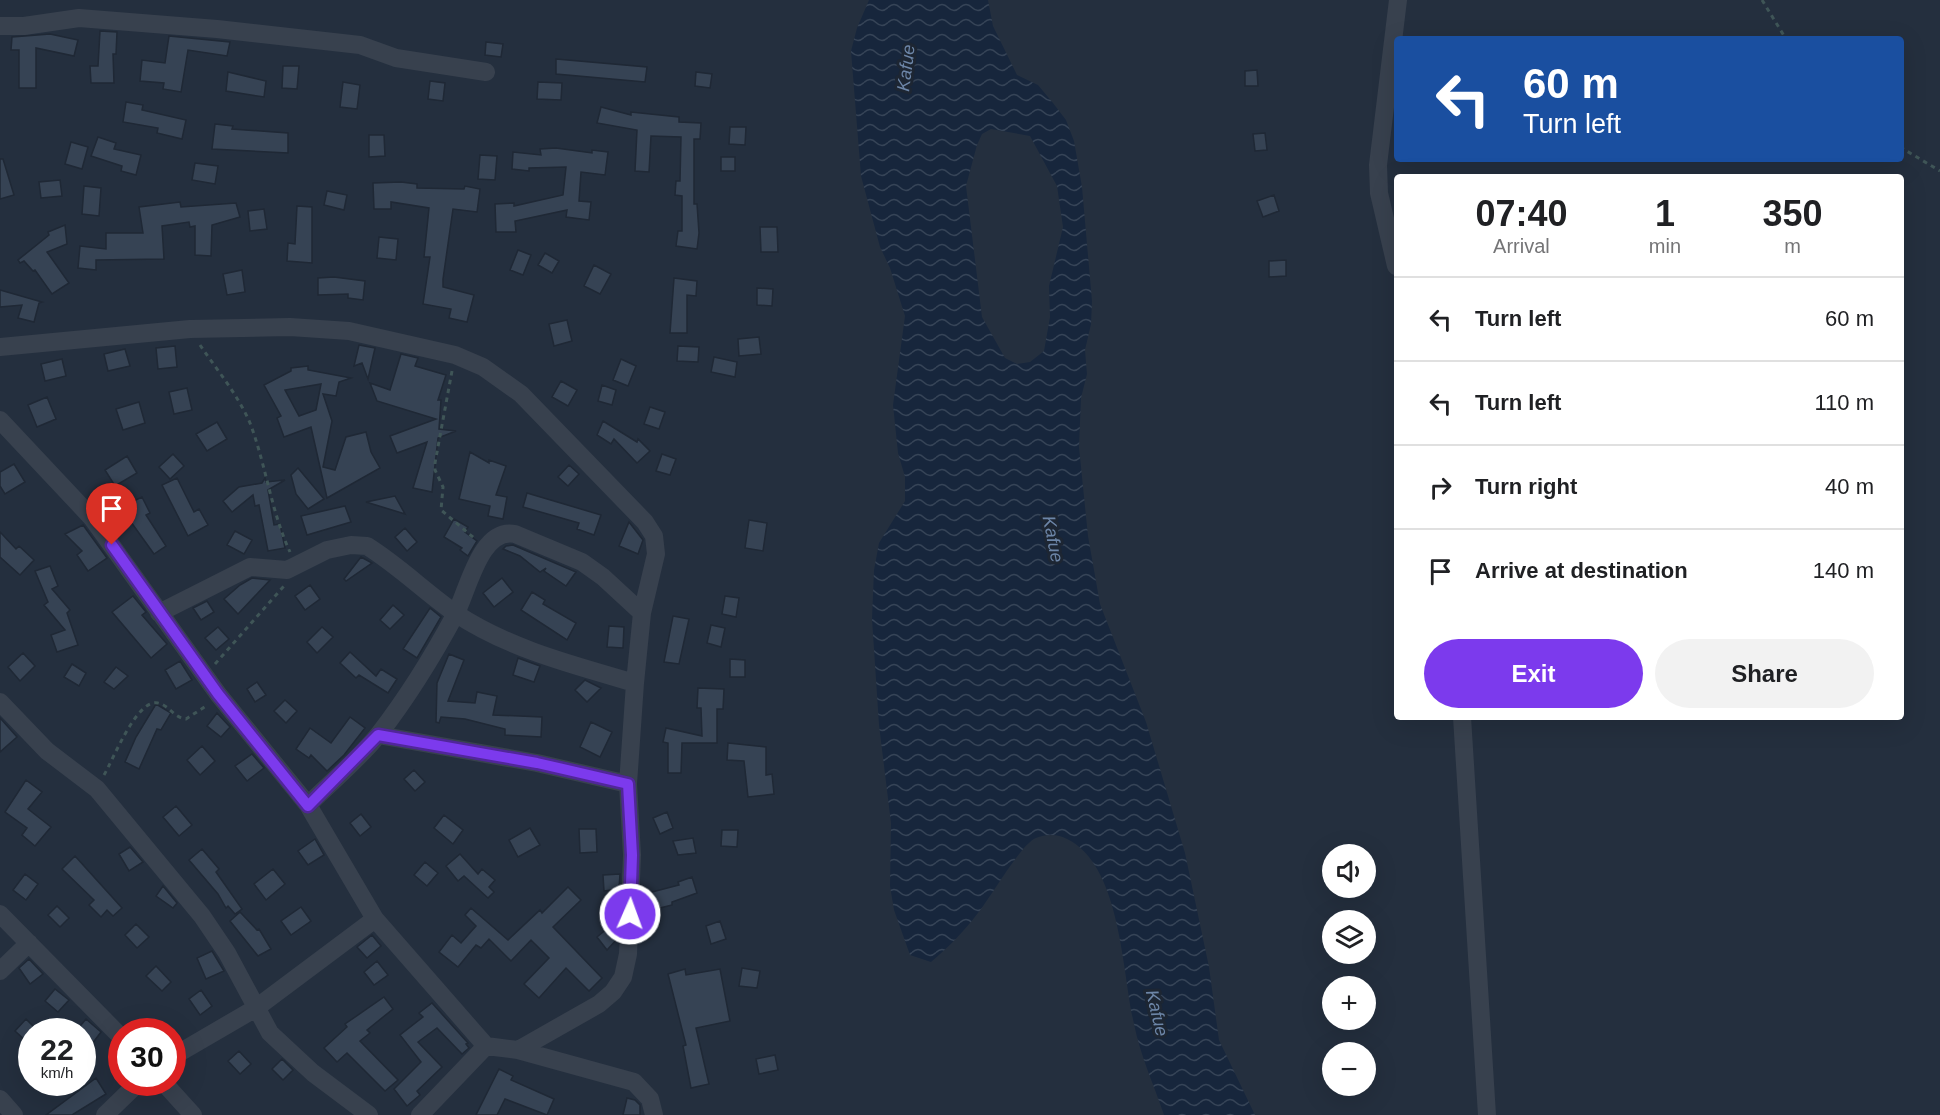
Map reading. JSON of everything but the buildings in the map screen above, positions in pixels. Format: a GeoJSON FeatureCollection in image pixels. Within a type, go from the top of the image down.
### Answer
{"type":"FeatureCollection","features":[{"type":"Feature","properties":{"kind":"street"},"geometry":{"type":"LineString","coordinates":[[1394,258],[1378,193],[1378,165],[1398,0]]}},
{"type":"Feature","properties":{"kind":"street"},"geometry":{"type":"LineString","coordinates":[[0,26],[24,26],[79,18],[218,29],[360,45],[396,58],[486,72]]}},
{"type":"Feature","properties":{"kind":"street"},"geometry":{"type":"LineString","coordinates":[[0,347],[189,329],[290,327],[349,331],[455,355],[483,367],[521,394],[645,522],[654,536],[656,554],[642,613],[634,683],[628,784],[632,855],[628,954],[623,977],[613,992],[599,1004],[518,1050]]}},
{"type":"Feature","properties":{"kind":"street"},"geometry":{"type":"LineString","coordinates":[[0,420],[92,518],[218,694],[308,806],[375,919],[486,1046],[518,1050],[634,1082],[650,1099],[654,1115]]}},
{"type":"Feature","properties":{"kind":"street"},"geometry":{"type":"LineString","coordinates":[[308,806],[378,735],[456,613],[485,546],[507,532],[582,562],[603,577],[642,613]]}},
{"type":"Feature","properties":{"kind":"street"},"geometry":{"type":"LineString","coordinates":[[159,613],[250,567],[292,568],[327,550],[351,545],[367,546],[456,613],[509,642],[545,656],[634,683]]}},
{"type":"Feature","properties":{"kind":"street"},"geometry":{"type":"LineString","coordinates":[[0,702],[40,745],[97,789],[202,916],[227,953],[270,1033],[290,1054],[369,1115]]}},
{"type":"Feature","properties":{"kind":"street"},"geometry":{"type":"LineString","coordinates":[[1462,720],[1486,1115]]}},
{"type":"Feature","properties":{"kind":"street"},"geometry":{"type":"LineString","coordinates":[[378,735],[537,763],[628,784]]}},
{"type":"Feature","properties":{"kind":"street"},"geometry":{"type":"LineString","coordinates":[[0,914],[108,1024]]}},
{"type":"Feature","properties":{"kind":"street"},"geometry":{"type":"LineString","coordinates":[[186,1050],[255,1008],[375,919]]}},
{"type":"Feature","properties":{"kind":"street"},"geometry":{"type":"LineString","coordinates":[[0,971],[29,943]]}},
{"type":"Feature","properties":{"kind":"street"},"geometry":{"type":"LineString","coordinates":[[420,1115],[486,1046]]}},
{"type":"Feature","properties":{"kind":"street"},"geometry":{"type":"LineString","coordinates":[[105,1115],[125,1096]]}},
{"type":"Feature","properties":{"kind":"street"},"geometry":{"type":"LineString","coordinates":[[176,1096],[194,1115]]}},
{"type":"Feature","properties":{"kind":"street"},"geometry":{"type":"LineString","coordinates":[[0,1099],[14,1115]]}},
{"type":"Feature","properties":{"kind":"path"},"geometry":{"type":"LineString","coordinates":[[1762,0],[1784,36]]}},
{"type":"Feature","properties":{"kind":"path"},"geometry":{"type":"LineString","coordinates":[[1904,149],[1940,171]]}},
{"type":"Feature","properties":{"kind":"path"},"geometry":{"type":"LineString","coordinates":[[189,329],[248,420],[265,467],[292,568],[278,596],[205,675]]}},
{"type":"Feature","properties":{"kind":"path"},"geometry":{"type":"LineString","coordinates":[[455,355],[435,470],[442,487],[443,513],[485,546]]}},
{"type":"Feature","properties":{"kind":"path"},"geometry":{"type":"LineString","coordinates":[[97,789],[134,717],[142,710],[152,703],[161,703],[181,719],[186,719],[195,715],[218,694]]}},
{"type":"Feature","properties":{"kind":"water","name":"Kafue"},"geometry":{"type":"Polygon","coordinates":[[[869,0],[988,0],[993,26],[1017,75],[1038,85],[1066,120],[1074,141],[1082,187],[1092,301],[1091,324],[1085,350],[1087,374],[1081,398],[1079,447],[1088,536],[1100,604],[1146,722],[1185,853],[1209,967],[1219,1040],[1255,1115],[1164,1115],[1137,1036],[1122,949],[1109,895],[1099,872],[1085,852],[1063,837],[1044,836],[1030,842],[1014,860],[973,920],[931,962],[910,955],[894,910],[890,886],[891,823],[879,725],[872,619],[874,570],[879,543],[905,501],[905,477],[898,453],[893,405],[905,316],[890,268],[880,247],[861,176],[851,51],[857,28],[869,0]],[[991,129],[982,134],[966,186],[982,317],[1005,358],[1017,364],[1030,362],[1044,351],[1050,317],[1049,286],[1063,227],[1057,186],[1030,136],[991,129]]]}},
{"type":"Feature","properties":{"kind":"route"},"geometry":{"type":"LineString","coordinates":[[112,545],[218,694],[308,806],[378,735],[537,763],[628,784],[632,855],[630,914]]}}]}
